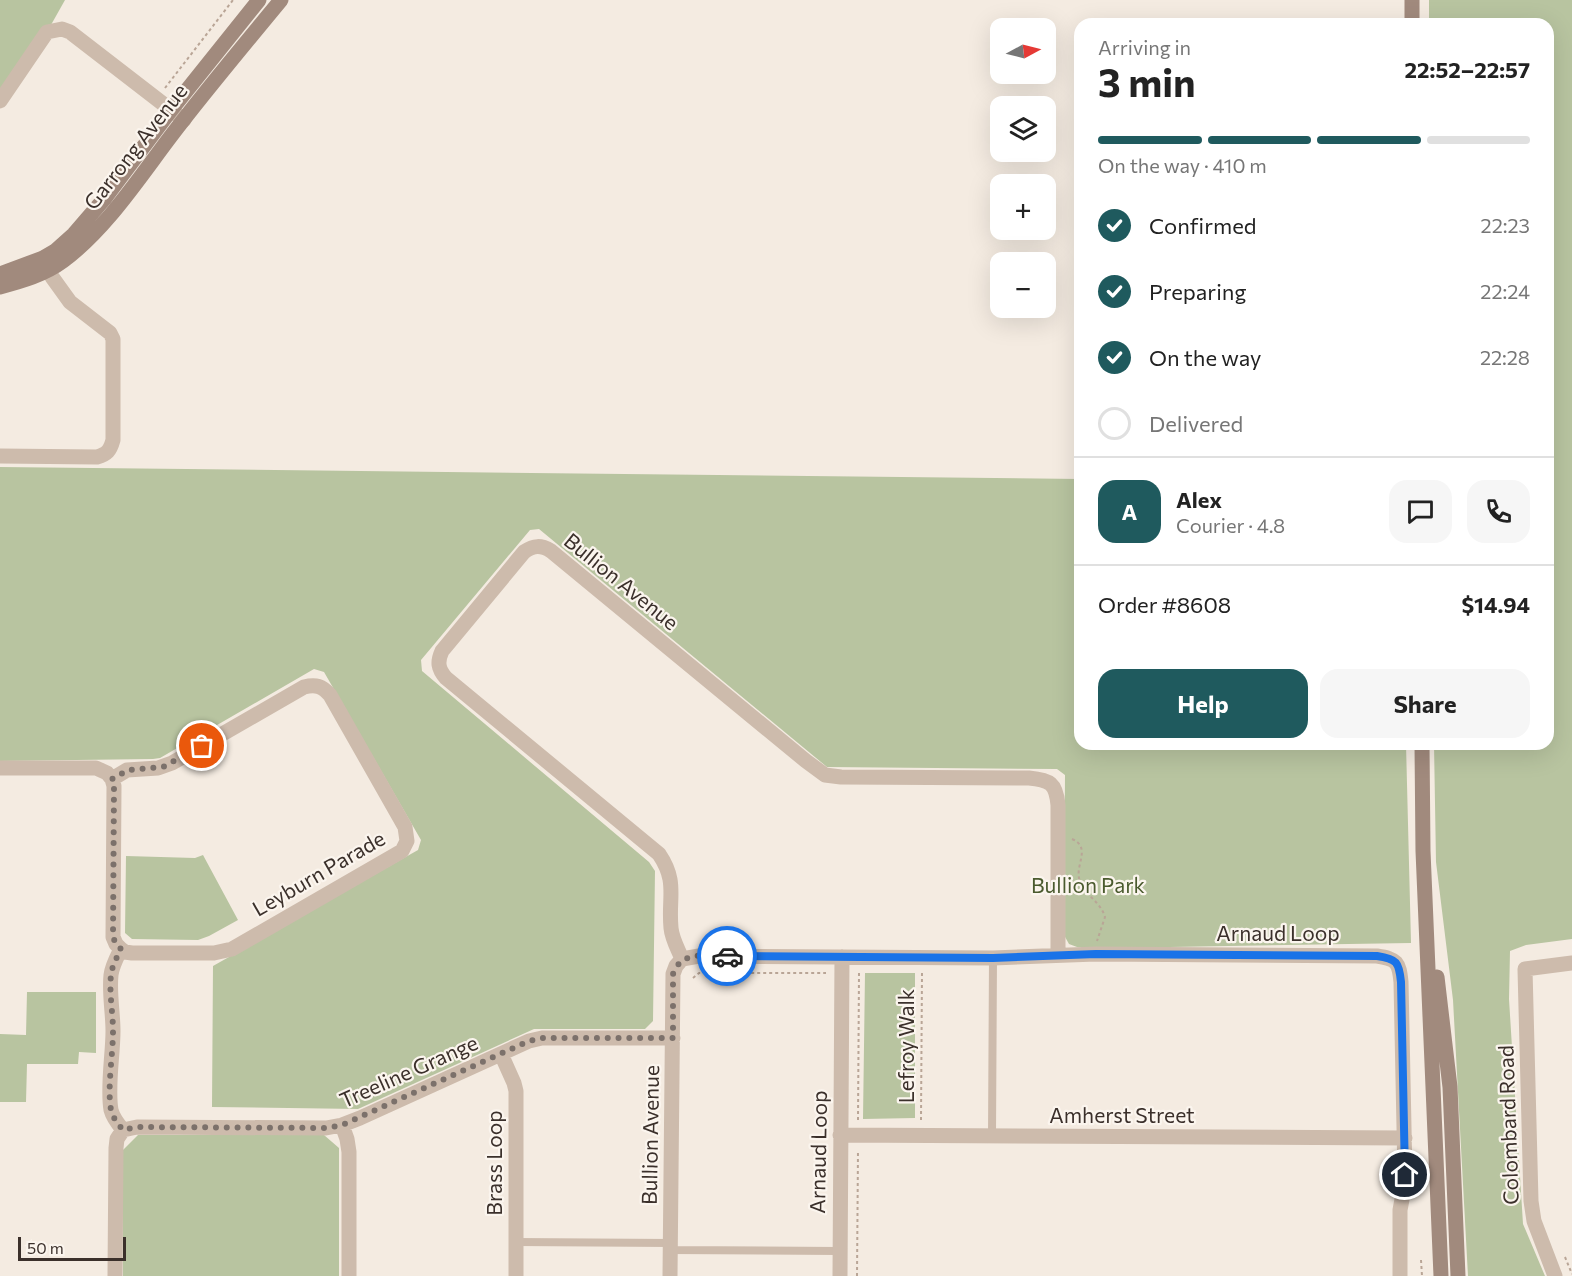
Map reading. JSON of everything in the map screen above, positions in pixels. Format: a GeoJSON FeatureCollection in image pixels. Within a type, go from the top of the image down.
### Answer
{"type":"FeatureCollection","features":[{"type":"Feature","properties":{"kind":"main road","name":"Garrong Avenue"},"geometry":{"type":"LineString","coordinates":[[177,115],[259,0]]}},
{"type":"Feature","properties":{"kind":"main road","name":"Garrong Avenue"},"geometry":{"type":"LineString","coordinates":[[0,287],[36,276],[280,0]]}},
{"type":"Feature","properties":{"kind":"main road"},"geometry":{"type":"LineString","coordinates":[[1412,0],[1412,18]]}},
{"type":"Feature","properties":{"kind":"main road","name":"Garrong Avenue"},"geometry":{"type":"LineString","coordinates":[[0,274],[46,264]]}},
{"type":"Feature","properties":{"kind":"main road"},"geometry":{"type":"LineString","coordinates":[[1422,750],[1423,855],[1441,1276]]}},
{"type":"Feature","properties":{"kind":"main road"},"geometry":{"type":"LineString","coordinates":[[1423,855],[1450,1087],[1458,1276]]}},
{"type":"Feature","properties":{"kind":"street"},"geometry":{"type":"LineString","coordinates":[[0,101],[47,33],[62,29],[70,32],[177,115]]}},
{"type":"Feature","properties":{"kind":"street"},"geometry":{"type":"LineString","coordinates":[[0,456],[97,457],[105,455],[111,448],[113,339],[110,333],[70,302],[52,277],[46,264]]}},
{"type":"Feature","properties":{"kind":"street","name":"Bullion Avenue"},"geometry":{"type":"LineString","coordinates":[[670,1276],[673,974],[682,959],[671,928],[670,876],[666,865],[659,854],[446,678],[438,664],[442,651],[530,547],[544,547],[551,551],[818,771],[831,777],[1042,779],[1050,783],[1058,796],[1058,955]]}},
{"type":"Feature","properties":{"kind":"street","name":"Leyburn Parade"},"geometry":{"type":"LineString","coordinates":[[112,779],[128,770],[158,768],[172,763],[304,687],[319,686],[330,695],[405,827],[407,835],[406,846],[402,850],[232,949],[203,953],[132,953],[121,949]]}},
{"type":"Feature","properties":{"kind":"street"},"geometry":{"type":"LineString","coordinates":[[0,768],[96,768],[112,779],[114,786],[113,937],[121,949],[111,975],[113,1019],[111,1106],[113,1117],[123,1130],[117,1139],[116,1148],[115,1276]]}},
{"type":"Feature","properties":{"kind":"street","name":"Arnaud Loop"},"geometry":{"type":"LineString","coordinates":[[682,959],[699,956],[1037,958],[1096,954],[1391,958],[1400,969],[1401,982],[1405,1138],[1404,1189],[1400,1210],[1400,1276]]}},
{"type":"Feature","properties":{"kind":"street","name":"Arnaud Loop"},"geometry":{"type":"LineString","coordinates":[[840,1276],[842,957]]}},
{"type":"Feature","properties":{"kind":"street","name":"Colombard Road"},"geometry":{"type":"LineString","coordinates":[[1555,1276],[1534,1221],[1531,1201],[1525,969],[1572,963]]}},
{"type":"Feature","properties":{"kind":"street","name":"Treeline Grange"},"geometry":{"type":"LineString","coordinates":[[123,1130],[137,1127],[326,1128],[342,1125],[529,1041],[542,1038],[673,1038]]}},
{"type":"Feature","properties":{"kind":"street","name":"Brass Loop"},"geometry":{"type":"LineString","coordinates":[[501,1054],[516,1091],[516,1276]]}},
{"type":"Feature","properties":{"kind":"street"},"geometry":{"type":"LineString","coordinates":[[342,1125],[349,1152],[349,1276]]}},
{"type":"Feature","properties":{"kind":"street","name":"Amherst Street"},"geometry":{"type":"LineString","coordinates":[[840,1134],[1405,1138]]}},
{"type":"Feature","properties":{"kind":"lane"},"geometry":{"type":"LineString","coordinates":[[992,1136],[993,958]]}},
{"type":"Feature","properties":{"kind":"lane"},"geometry":{"type":"LineString","coordinates":[[516,1242],[839,1251]]}},
{"type":"Feature","properties":{"kind":"path"},"geometry":{"type":"LineString","coordinates":[[157,99],[233,0]]}},
{"type":"Feature","properties":{"kind":"path"},"geometry":{"type":"LineString","coordinates":[[1058,839],[1077,841],[1083,855],[1078,872],[1079,880],[1086,894],[1092,897],[1104,912],[1105,917],[1097,937],[1096,954]]}},
{"type":"Feature","properties":{"kind":"path","name":"Lefroy Walk"},"geometry":{"type":"LineString","coordinates":[[921,1136],[922,957]]}},
{"type":"Feature","properties":{"kind":"path"},"geometry":{"type":"LineString","coordinates":[[693,978],[699,973],[859,973]]}},
{"type":"Feature","properties":{"kind":"path"},"geometry":{"type":"LineString","coordinates":[[1564,1254],[1572,1274]]}},
{"type":"Feature","properties":{"kind":"path"},"geometry":{"type":"LineString","coordinates":[[1421,1260],[1422,1276]]}},
{"type":"Feature","properties":{"kind":"green space"},"geometry":{"type":"Polygon","coordinates":[[[0,0],[65,0],[47,32],[0,101],[0,0]]]}},
{"type":"Feature","properties":{"kind":"green space"},"geometry":{"type":"Polygon","coordinates":[[[1429,0],[1572,0],[1572,939],[1526,945],[1510,951],[1509,999],[1523,1224],[1545,1276],[1468,1276],[1453,1000],[1436,862],[1434,750],[1554,750],[1554,18],[1429,18],[1429,0]]]}},
{"type":"Feature","properties":{"kind":"green space","name":"Bullion Park"},"geometry":{"type":"Polygon","coordinates":[[[0,467],[1074,479],[1074,750],[1406,750],[1411,943],[1112,948],[1077,947],[1069,944],[1064,935],[1065,775],[1057,769],[827,767],[539,529],[530,530],[421,660],[422,671],[649,862],[655,871],[653,1021],[645,1029],[534,1029],[358,1109],[212,1107],[213,966],[418,850],[421,840],[324,672],[314,669],[160,758],[0,761],[0,467]]]}},
{"type":"Feature","properties":{"kind":"green space"},"geometry":{"type":"Polygon","coordinates":[[[203,855],[238,920],[198,940],[132,939],[125,933],[126,856],[195,858],[203,855]]]}},
{"type":"Feature","properties":{"kind":"green space"},"geometry":{"type":"Polygon","coordinates":[[[865,973],[915,973],[915,1118],[863,1119],[865,973]]]}},
{"type":"Feature","properties":{"kind":"green space"},"geometry":{"type":"Polygon","coordinates":[[[27,992],[96,992],[96,1053],[79,1052],[78,1064],[27,1064],[26,1102],[0,1102],[0,1034],[26,1035],[27,992]]]}},
{"type":"Feature","properties":{"kind":"green space"},"geometry":{"type":"Polygon","coordinates":[[[138,1135],[324,1135],[339,1148],[339,1276],[123,1276],[122,1151],[138,1135]]]}},
{"type":"Feature","properties":{"kind":"way so far"},"geometry":{"type":"LineString","coordinates":[[202,746],[163,767],[128,770],[112,779],[114,786],[113,937],[121,949],[111,975],[113,1019],[111,1106],[113,1117],[123,1130],[137,1127],[326,1128],[360,1118],[529,1041],[542,1038],[673,1038],[673,974],[676,966],[682,959],[688,957],[727,956]]}},
{"type":"Feature","properties":{"kind":"route"},"geometry":{"type":"LineString","coordinates":[[727,956],[1037,958],[1058,955],[1119,954],[1391,958],[1400,969],[1401,982],[1405,1175]]}}]}
